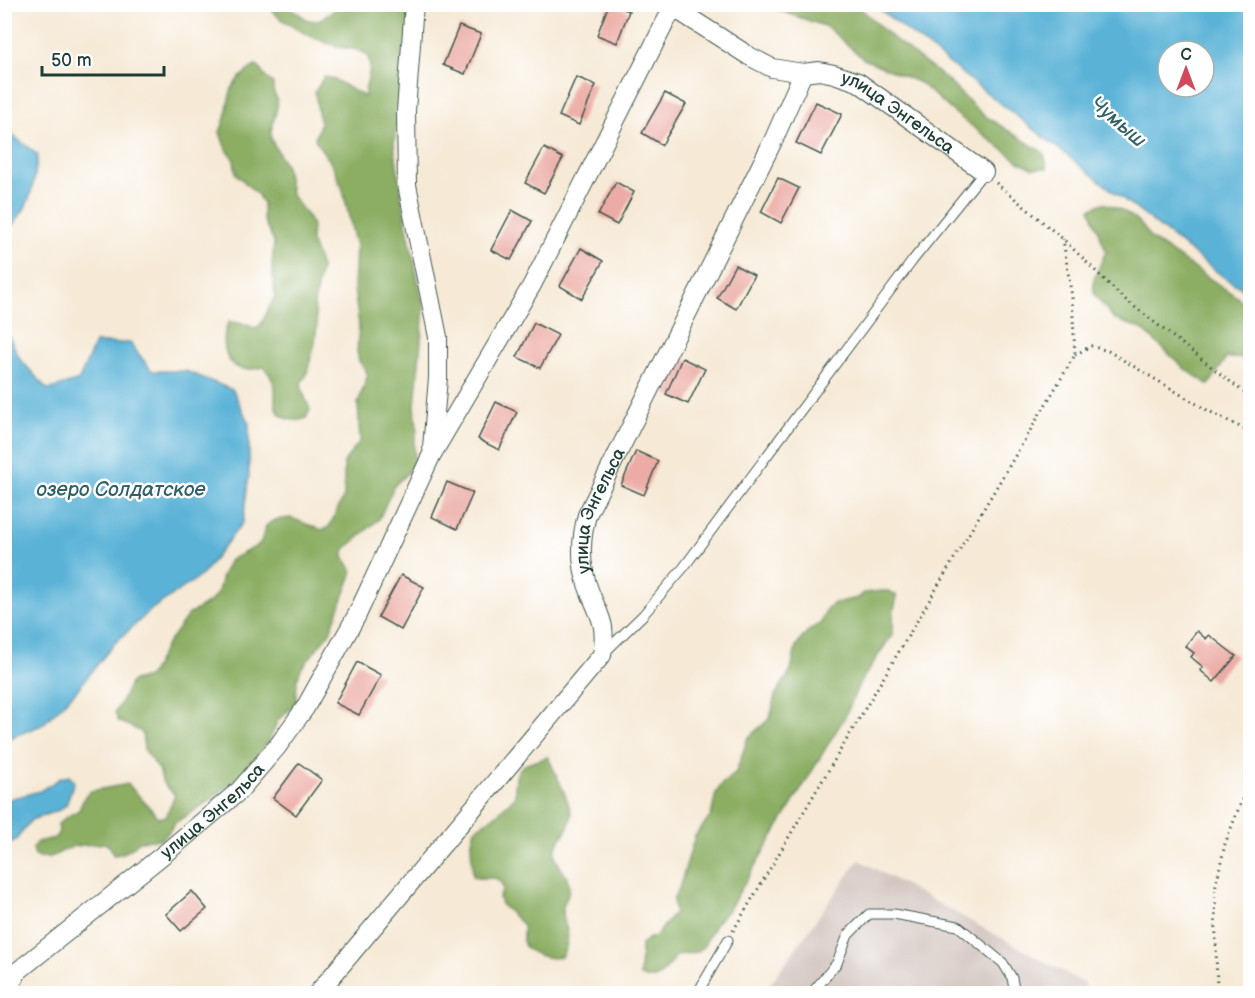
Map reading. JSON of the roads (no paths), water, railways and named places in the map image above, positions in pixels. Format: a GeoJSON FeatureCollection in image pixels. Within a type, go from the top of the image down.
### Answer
{"type":"FeatureCollection","features":[{"type":"Feature","properties":{"kind":"street","name":"улица Энгельса"},"geometry":{"type":"LineString","coordinates":[[414,4],[406,111],[407,185],[438,337],[438,378],[431,456]]}},
{"type":"Feature","properties":{"kind":"street","name":"улица Энгельса"},"geometry":{"type":"LineString","coordinates":[[6,993],[18,971],[239,791],[277,747],[305,708],[357,615],[431,456],[532,285],[670,7],[772,68],[803,73],[819,71],[858,82],[984,172]]}},
{"type":"Feature","properties":{"kind":"street","name":"улица Энгельса"},"geometry":{"type":"LineString","coordinates":[[602,655],[603,622],[586,582],[582,551],[582,533],[587,515],[773,141],[803,73]]}},
{"type":"Feature","properties":{"kind":"street"},"geometry":{"type":"LineString","coordinates":[[317,993],[602,655]]}},
{"type":"Feature","properties":{"kind":"lane"},"geometry":{"type":"LineString","coordinates":[[602,655],[643,615],[684,567],[914,260],[984,172]]}},
{"type":"Feature","properties":{"kind":"lane"},"geometry":{"type":"LineString","coordinates":[[811,993],[837,963],[848,935],[869,914],[894,914],[958,926],[1003,963],[1012,978],[1015,993]]}},
{"type":"Feature","properties":{"kind":"lane"},"geometry":{"type":"LineString","coordinates":[[697,993],[728,940]]}},
{"type":"Feature","properties":{"kind":"water","name":"Чумыш"},"geometry":{"type":"Polygon","coordinates":[[[874,5],[1250,5],[1250,293],[1226,279],[874,5]]]}},
{"type":"Feature","properties":{"kind":"water"},"geometry":{"type":"Polygon","coordinates":[[[5,133],[10,133],[38,155],[30,197],[21,214],[5,232],[5,133]]]}},
{"type":"Feature","properties":{"kind":"water","name":"озеро Солдатское"},"geometry":{"type":"Polygon","coordinates":[[[4,326],[20,359],[48,390],[79,380],[95,343],[130,343],[152,371],[186,371],[233,390],[249,424],[249,475],[243,522],[202,575],[152,609],[114,644],[76,691],[42,725],[5,740],[4,326]]]}},
{"type":"Feature","properties":{"kind":"water"},"geometry":{"type":"Polygon","coordinates":[[[69,776],[74,781],[66,805],[59,810],[31,820],[16,840],[5,846],[5,800],[40,791],[61,778],[69,776]]]}}]}
